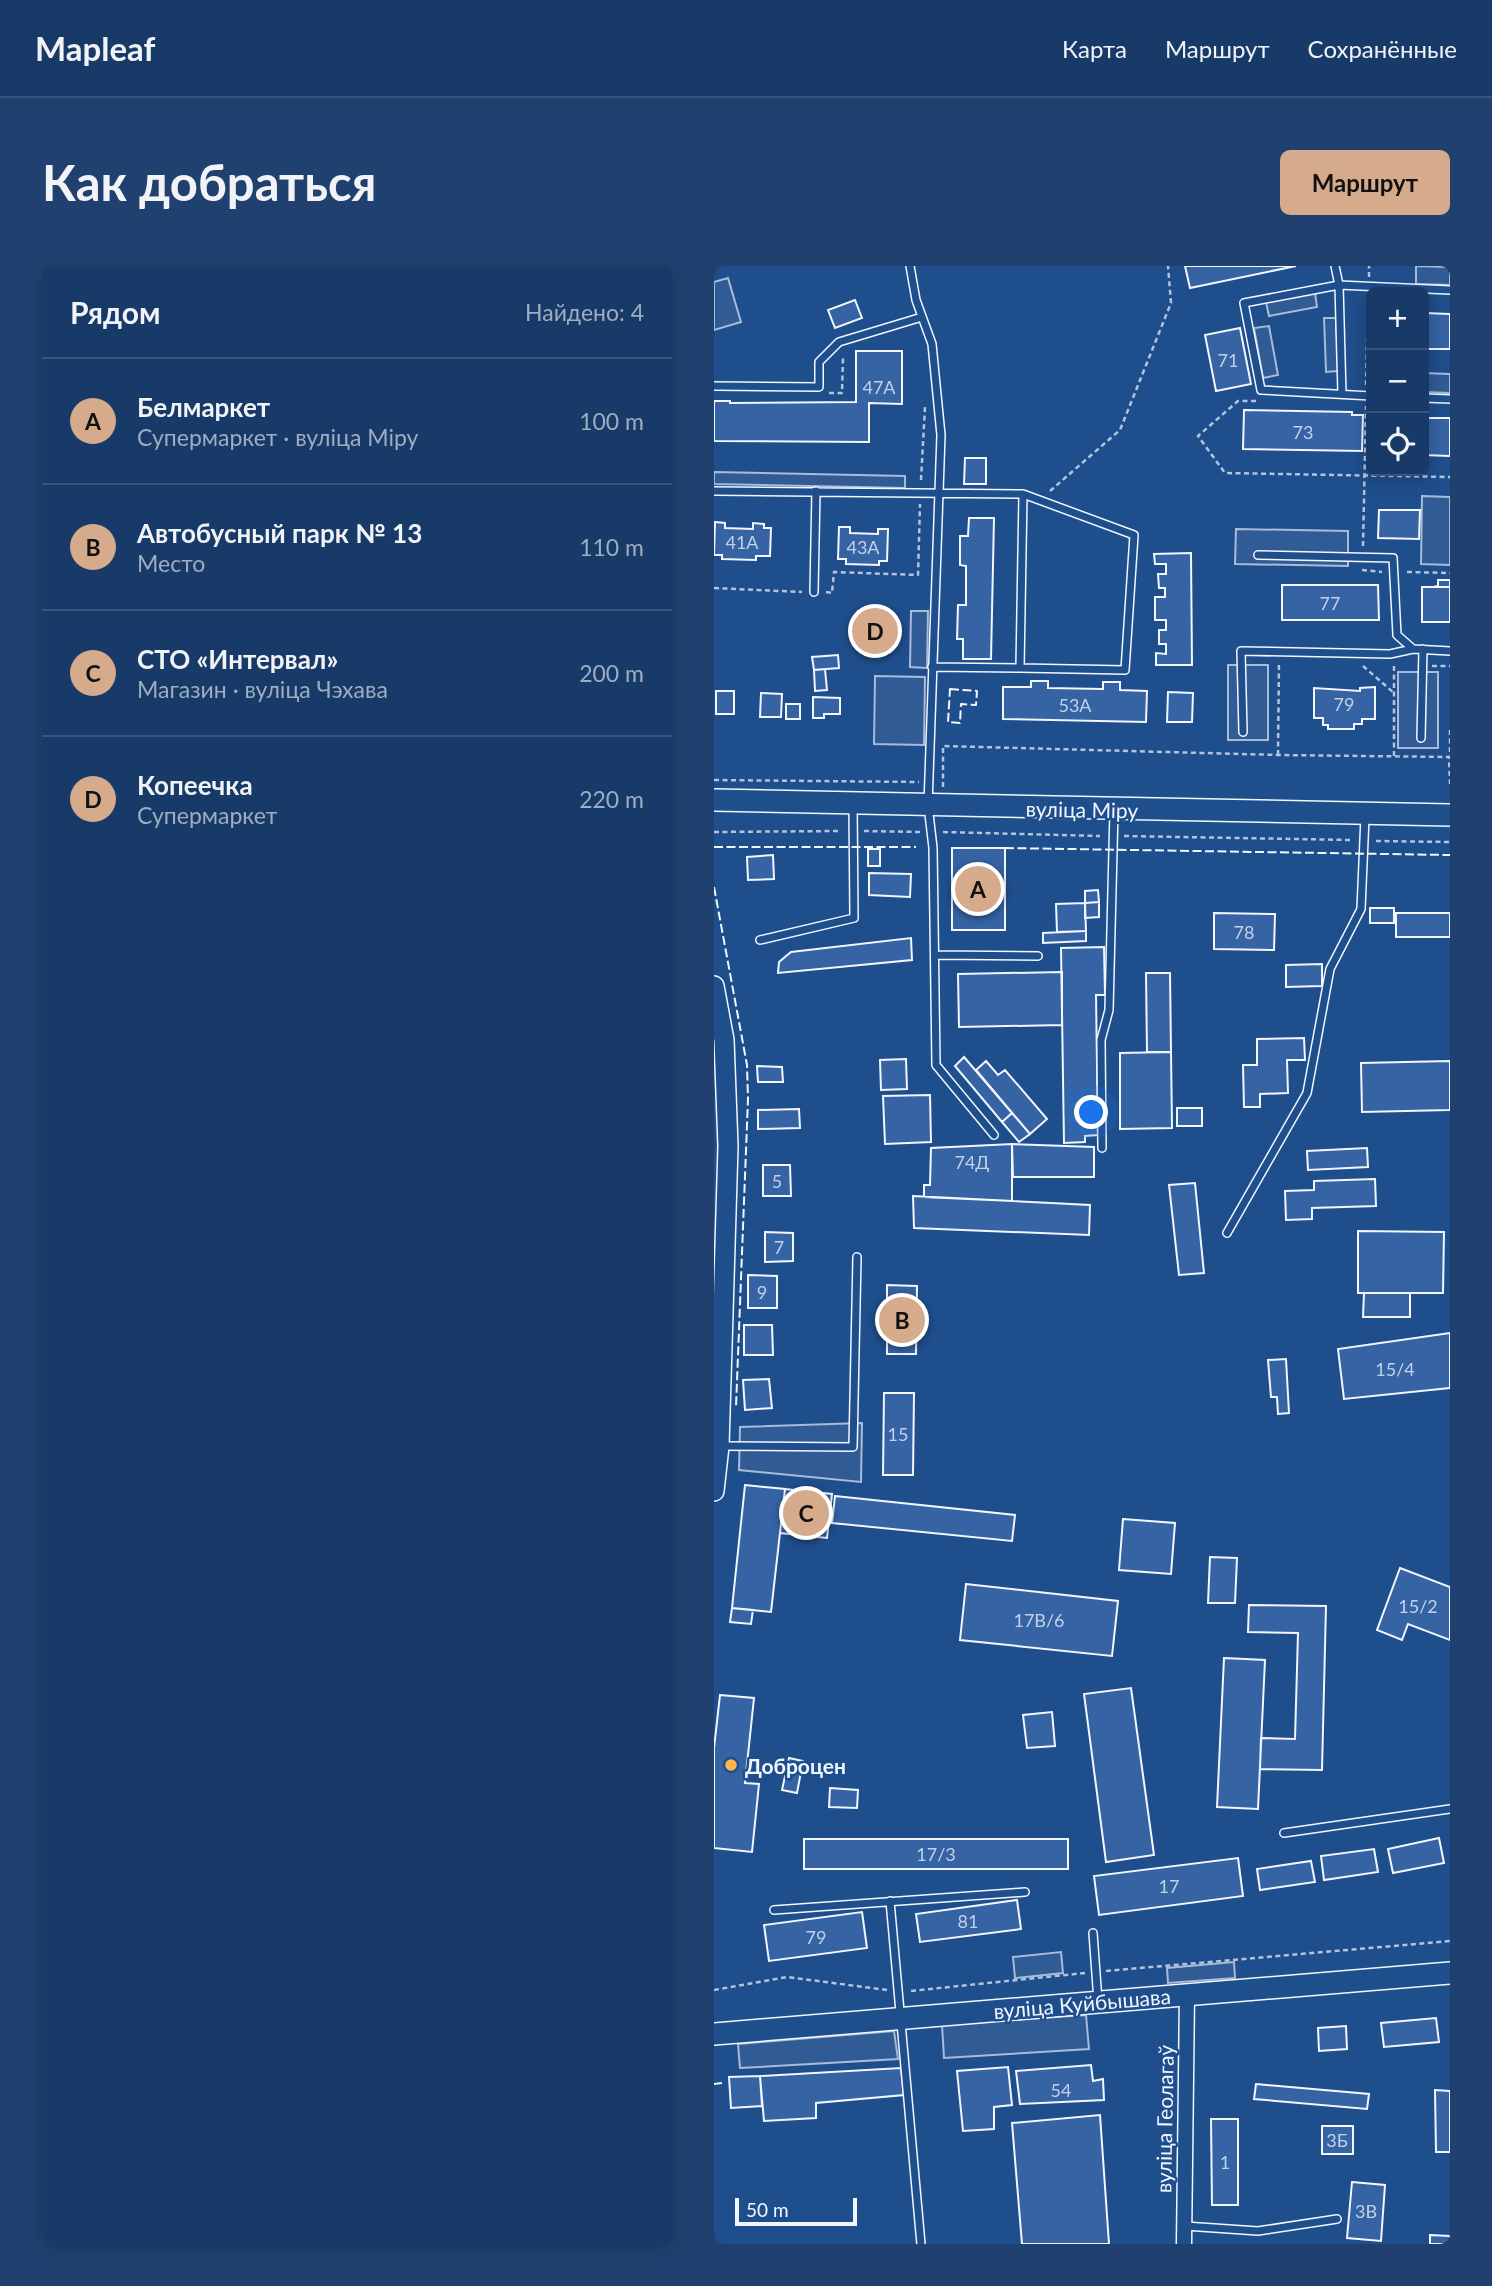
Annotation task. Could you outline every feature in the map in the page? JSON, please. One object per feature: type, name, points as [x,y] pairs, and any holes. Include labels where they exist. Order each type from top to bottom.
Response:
[{"type":"main road","name":"вуліца Міру","points":[[714,800],[1450,815]]},
{"type":"main road","name":"вуліца Куйбышава","points":[[714,2034],[1450,1973]]},
{"type":"street","points":[[714,986],[724,1040],[714,1491]]},
{"type":"street","name":"вуліца Геолагаў","points":[[1184,2244],[1187,1994]]},
{"type":"lane","points":[[910,266],[916,300],[932,344],[941,435],[928,805],[935,955],[936,1065],[994,1135]]},
{"type":"lane","points":[[1335,266],[1339,285],[1342,394]]},
{"type":"lane","points":[[1366,395],[1261,390],[1244,303],[1339,285],[1450,290]]},
{"type":"lane","points":[[714,386],[819,387],[819,362],[839,342],[922,317]]},
{"type":"lane","points":[[1429,398],[1450,399]]},
{"type":"lane","points":[[714,491],[1023,494],[1134,535],[1125,670],[932,667]]},
{"type":"lane","points":[[814,592],[816,491]]},
{"type":"lane","points":[[1020,668],[1023,494]]},
{"type":"lane","points":[[1258,555],[1393,558],[1397,635],[1413,649]]},
{"type":"lane","points":[[1243,732],[1241,651],[1390,654],[1413,649],[1450,651]]},
{"type":"lane","points":[[1421,738],[1423,649]]},
{"type":"lane","points":[[760,940],[853,918],[853,803]]},
{"type":"lane","points":[[1102,1149],[1101,1040],[1109,1010],[1114,810]]},
{"type":"lane","points":[[1227,1233],[1307,1093],[1331,969],[1361,909],[1365,813]]},
{"type":"lane","points":[[935,955],[1038,957]]},
{"type":"lane","points":[[717,1446],[853,1447],[857,1257]]},
{"type":"lane","points":[[1284,1833],[1450,1809]]},
{"type":"lane","points":[[774,1910],[1025,1892]]},
{"type":"lane","points":[[890,1902],[921,2244]]},
{"type":"lane","points":[[1093,1933],[1098,2002]]},
{"type":"lane","points":[[1184,2226],[1258,2231],[1336,2219]]},
{"type":"path","points":[[1040,500],[1120,430],[1171,303],[1168,266]]},
{"type":"path","points":[[1369,266],[1369,350]]},
{"type":"path","points":[[830,393],[842,393],[843,353]]},
{"type":"path","points":[[714,588],[832,593],[834,572],[918,575],[925,401]]},
{"type":"path","points":[[1264,401],[1238,401],[1198,436],[1225,473],[1450,477]]},
{"type":"path","points":[[1364,475],[1368,413]]},
{"type":"path","points":[[1279,662],[1279,755]]},
{"type":"path","points":[[1371,664],[1360,664],[1394,693]]},
{"type":"path","points":[[1383,664],[1450,666]]},
{"type":"path","points":[[1394,665],[1394,756]]},
{"type":"path","points":[[1450,730],[1450,784]]},
{"type":"path","points":[[714,780],[943,782]]},
{"type":"path","points":[[714,832],[931,832]]},
{"type":"path","points":[[714,1990],[787,1977],[899,1992],[1450,1941]]},
{"type":"shaded area","points":[[1416,266],[1450,267],[1450,285],[1416,284]]},
{"type":"shaded area","points":[[728,278],[741,322],[714,330],[714,282]]},
{"type":"shaded area","points":[[1315,293],[1317,307],[1269,316],[1266,302]]},
{"type":"shaded area","points":[[1324,318],[1336,318],[1338,371],[1326,372]]},
{"type":"shaded area","points":[[1269,326],[1278,375],[1263,378],[1254,328]]},
{"type":"shaded area","points":[[1429,373],[1450,374],[1450,393],[1429,392]]},
{"type":"shaded area","points":[[714,472],[905,476],[905,488],[714,484]]},
{"type":"shaded area","points":[[1422,496],[1450,497],[1450,565],[1421,564]]},
{"type":"shaded area","points":[[1236,529],[1348,531],[1348,566],[1235,564]]},
{"type":"shaded area","points":[[911,611],[928,611],[927,668],[910,667]]},
{"type":"shaded area","points":[[1228,665],[1268,665],[1268,740],[1228,740]]},
{"type":"shaded area","points":[[1398,672],[1438,672],[1438,748],[1398,748]]},
{"type":"shaded area","points":[[875,676],[925,677],[924,745],[874,744]]},
{"type":"shaded area","points":[[862,1423],[861,1482],[739,1470],[740,1427]]},
{"type":"shaded area","points":[[1061,1952],[1063,1973],[1015,1978],[1013,1957]]},
{"type":"shaded area","points":[[1234,1962],[1235,1978],[1168,1983],[1167,1968]]},
{"type":"shaded area","points":[[1086,2015],[1089,2049],[944,2058],[942,2025]]},
{"type":"shaded area","points":[[894,2031],[898,2059],[740,2068],[738,2044]]},
{"type":"building","points":[[1185,266],[1296,266],[1190,288]]},
{"type":"building","points":[[855,300],[862,318],[835,328],[828,310]]},
{"type":"building","points":[[1429,313],[1450,314],[1450,349],[1429,349]]},
{"type":"building","points":[[1240,328],[1251,384],[1216,391],[1205,335]]},
{"type":"building","points":[[856,351],[902,351],[902,404],[869,403],[869,442],[714,441],[714,401],[856,402]]},
{"type":"building","points":[[1244,410],[1352,412],[1352,415],[1363,415],[1362,451],[1243,449]]},
{"type":"building","points":[[1429,418],[1450,418],[1450,456],[1429,455]]},
{"type":"building","points":[[965,458],[986,458],[986,484],[964,484]]},
{"type":"building","points":[[1379,510],[1420,510],[1419,539],[1378,538]]},
{"type":"building","points":[[969,518],[994,518],[991,659],[963,659],[963,639],[957,639],[958,605],[966,605],[966,566],[960,565],[960,536],[968,536]]},
{"type":"building","points":[[715,522],[725,523],[725,528],[753,529],[753,523],[771,528],[770,556],[756,556],[756,560],[722,559],[722,555],[714,555]]},
{"type":"building","points":[[839,527],[850,527],[850,533],[878,534],[878,529],[888,529],[887,561],[879,561],[879,565],[846,564],[846,559],[838,559]]},
{"type":"building","points":[[1191,553],[1192,665],[1156,665],[1156,653],[1166,654],[1166,644],[1159,644],[1159,630],[1166,630],[1166,620],[1155,620],[1155,597],[1165,597],[1165,588],[1159,588],[1158,574],[1166,574],[1166,564],[1155,564],[1154,554]]},
{"type":"building","points":[[1438,580],[1450,580],[1450,587],[1433,587],[1438,586]]},
{"type":"building","points":[[1282,585],[1378,585],[1379,620],[1282,620]]},
{"type":"building","points":[[1422,587],[1450,587],[1450,622],[1422,622]]},
{"type":"building","points":[[858,611],[891,611],[891,651],[859,651]]},
{"type":"building","points":[[838,655],[839,668],[814,670],[812,657]]},
{"type":"building","points":[[825,669],[827,690],[815,691],[814,670]]},
{"type":"building","points":[[1031,681],[1048,681],[1048,688],[1103,689],[1103,682],[1120,682],[1120,690],[1147,691],[1146,722],[1003,719],[1003,687],[1031,687]]},
{"type":"building","points":[[1375,687],[1375,719],[1362,719],[1362,724],[1354,724],[1354,729],[1328,729],[1328,725],[1323,725],[1323,718],[1314,718],[1314,688],[1360,691],[1360,688]]},
{"type":"building","points":[[716,691],[734,691],[734,714],[716,714]]},
{"type":"building","points":[[1168,692],[1193,693],[1192,722],[1167,722]]},
{"type":"building","points":[[761,693],[782,694],[781,717],[760,717]]},
{"type":"building","points":[[813,697],[840,698],[840,714],[824,714],[824,718],[813,718]]},
{"type":"building","points":[[786,704],[800,704],[800,719],[786,719]]},
{"type":"building","points":[[952,848],[1005,848],[1005,930],[952,930]]},
{"type":"building","points":[[868,849],[880,849],[880,866],[868,866]]},
{"type":"building","points":[[773,855],[774,879],[748,880],[747,857]]},
{"type":"building","points":[[869,873],[911,874],[910,897],[869,895]]},
{"type":"building","points":[[1098,890],[1099,902],[1085,903],[1085,891]]},
{"type":"building","points":[[1099,902],[1099,917],[1085,918],[1085,903]]},
{"type":"building","points":[[1085,903],[1086,931],[1057,932],[1056,904]]},
{"type":"building","points":[[1370,908],[1394,908],[1394,923],[1370,923]]},
{"type":"building","points":[[1214,913],[1275,914],[1274,950],[1214,949]]},
{"type":"building","points":[[1396,913],[1450,913],[1450,937],[1396,937]]},
{"type":"building","points":[[1086,931],[1086,941],[1043,943],[1043,933]]},
{"type":"building","points":[[911,938],[912,960],[778,973],[779,962],[791,952]]},
{"type":"building","points":[[1104,947],[1105,995],[1096,995],[1098,1135],[1085,1136],[1085,1142],[1064,1143],[1061,948]]},
{"type":"building","points":[[1322,964],[1322,986],[1286,987],[1286,965]]},
{"type":"building","points":[[1062,972],[1062,1025],[959,1027],[958,974]]},
{"type":"building","points":[[1146,973],[1170,973],[1171,1052],[1147,1052]]},
{"type":"building","points":[[1304,1038],[1305,1060],[1287,1060],[1288,1093],[1260,1094],[1260,1107],[1244,1107],[1243,1065],[1257,1065],[1257,1039]]},
{"type":"building","points":[[1171,1052],[1172,1128],[1120,1129],[1120,1053]]},
{"type":"building","points":[[964,1057],[1012,1113],[1002,1122],[955,1066]]},
{"type":"building","points":[[906,1059],[907,1089],[881,1090],[880,1060]]},
{"type":"building","points":[[986,1061],[998,1075],[1005,1070],[1047,1119],[1030,1134],[976,1070]]},
{"type":"building","points":[[1450,1061],[1450,1110],[1362,1112],[1361,1063]]},
{"type":"building","points":[[757,1066],[782,1067],[783,1082],[758,1082]]},
{"type":"building","points":[[930,1095],[931,1142],[885,1144],[883,1096]]},
{"type":"building","points":[[1177,1108],[1202,1108],[1202,1126],[1177,1126]]},
{"type":"building","points":[[799,1109],[800,1128],[758,1129],[758,1110]]},
{"type":"building","points":[[1012,1113],[1030,1134],[1019,1142],[1002,1122]]},
{"type":"building","points":[[1012,1144],[1094,1147],[1094,1177],[1013,1177]]},
{"type":"building","points":[[1012,1144],[1012,1201],[924,1197],[924,1185],[930,1185],[931,1148]]},
{"type":"building","points":[[1367,1148],[1368,1167],[1308,1170],[1307,1151]]},
{"type":"building","points":[[763,1165],[790,1165],[791,1196],[763,1196]]},
{"type":"building","points":[[1375,1179],[1376,1206],[1312,1208],[1312,1219],[1286,1220],[1285,1191],[1314,1190],[1314,1181]]},
{"type":"building","points":[[1195,1183],[1204,1273],[1179,1275],[1169,1185]]},
{"type":"building","points":[[913,1196],[1090,1205],[1089,1235],[914,1228]]},
{"type":"building","points":[[1358,1231],[1444,1232],[1443,1293],[1358,1293]]},
{"type":"building","points":[[765,1232],[793,1233],[793,1261],[765,1262]]},
{"type":"building","points":[[748,1275],[777,1276],[777,1308],[748,1308]]},
{"type":"building","points":[[887,1285],[917,1286],[916,1354],[887,1354]]},
{"type":"building","points":[[1364,1293],[1410,1293],[1410,1317],[1363,1317]]},
{"type":"building","points":[[744,1325],[772,1325],[773,1355],[744,1355]]},
{"type":"building","points":[[1450,1333],[1450,1388],[1344,1399],[1338,1349]]},
{"type":"building","points":[[1286,1359],[1289,1413],[1278,1414],[1277,1397],[1271,1397],[1268,1360]]},
{"type":"building","points":[[769,1379],[772,1408],[745,1410],[743,1380]]},
{"type":"building","points":[[884,1393],[914,1393],[913,1475],[883,1475]]},
{"type":"building","points":[[745,1485],[785,1489],[771,1612],[732,1608]]},
{"type":"building","points":[[785,1489],[832,1494],[827,1538],[780,1533]]},
{"type":"building","points":[[835,1496],[1015,1515],[1012,1541],[832,1523]]},
{"type":"building","points":[[1123,1519],[1175,1523],[1171,1574],[1119,1570]]},
{"type":"building","points":[[1210,1557],[1237,1558],[1235,1603],[1208,1603]]},
{"type":"building","points":[[1400,1568],[1450,1587],[1450,1640],[1408,1624],[1402,1640],[1377,1630]]},
{"type":"building","points":[[966,1584],[1118,1601],[1112,1656],[960,1640]]},
{"type":"building","points":[[1249,1605],[1326,1606],[1322,1770],[1260,1769],[1261,1738],[1295,1739],[1298,1633],[1248,1632]]},
{"type":"building","points":[[732,1608],[753,1610],[751,1624],[730,1622]]},
{"type":"building","points":[[1224,1658],[1265,1660],[1258,1809],[1217,1807]]},
{"type":"building","points":[[1131,1688],[1154,1855],[1106,1862],[1084,1694]]},
{"type":"building","name":"Доброцен","points":[[720,1695],[754,1698],[745,1783],[759,1784],[752,1852],[714,1848],[714,1748]]},
{"type":"building","points":[[1052,1712],[1055,1746],[1027,1748],[1023,1715]]},
{"type":"building","points":[[789,1758],[803,1761],[797,1793],[782,1790]]},
{"type":"building","points":[[830,1788],[858,1790],[857,1808],[829,1807]]},
{"type":"building","points":[[1439,1838],[1444,1863],[1393,1873],[1388,1849]]},
{"type":"building","points":[[804,1839],[1068,1839],[1068,1869],[804,1869]]},
{"type":"building","points":[[1374,1849],[1378,1872],[1324,1880],[1321,1856]]},
{"type":"building","points":[[1238,1858],[1243,1896],[1099,1915],[1094,1876]]},
{"type":"building","points":[[1311,1861],[1315,1882],[1260,1890],[1257,1869]]},
{"type":"building","points":[[1017,1900],[1021,1929],[920,1942],[916,1914]]},
{"type":"building","points":[[862,1912],[867,1948],[769,1961],[764,1925]]},
{"type":"building","points":[[1436,2018],[1439,2042],[1384,2047],[1381,2023]]},
{"type":"building","points":[[1346,2026],[1347,2049],[1319,2051],[1318,2028]]},
{"type":"building","points":[[1091,2065],[1093,2081],[1103,2079],[1104,2100],[1020,2104],[1016,2071]]},
{"type":"building","points":[[1008,2067],[1012,2105],[994,2107],[994,2129],[963,2131],[957,2071]]},
{"type":"building","points":[[901,2068],[904,2095],[816,2103],[816,2118],[764,2121],[760,2076]]},
{"type":"building","points":[[760,2076],[762,2106],[731,2108],[729,2077]]},
{"type":"building","points":[[1256,2084],[1369,2094],[1367,2109],[1254,2099]]},
{"type":"building","points":[[1435,2090],[1450,2091],[1450,2152],[1436,2152]]},
{"type":"building","points":[[1100,2115],[1109,2244],[1022,2244],[1012,2123]]},
{"type":"building","points":[[1211,2119],[1238,2119],[1238,2205],[1212,2205]]},
{"type":"building","points":[[1322,2126],[1353,2126],[1353,2154],[1322,2154]]},
{"type":"building","points":[[1352,2182],[1385,2185],[1381,2241],[1347,2238]]},
{"type":"building","points":[[1430,2235],[1450,2236],[1450,2244],[1430,2244]]},
{"type":"fence","points":[[950,689],[977,691],[976,705],[961,704],[960,723],[948,722],[950,689]]},
{"type":"fence","points":[[714,847],[916,847]]},
{"type":"fence","points":[[1005,848],[1450,855]]},
{"type":"fence","points":[[714,887],[747,1065],[736,1407]]},
{"type":"fence","points":[[714,2084],[722,2083]]},
{"type":"place","name":"Копеечка","points":[[875,631]]},
{"type":"place","name":"Белмаркет","points":[[978,889]]},
{"type":"place","name":"Автобусный парк № 13","points":[[902,1320]]},
{"type":"place","name":"СТО «Интервал»","points":[[806,1513]]},
{"type":"place","name":"Доброцен","points":[[731,1765]]}]
